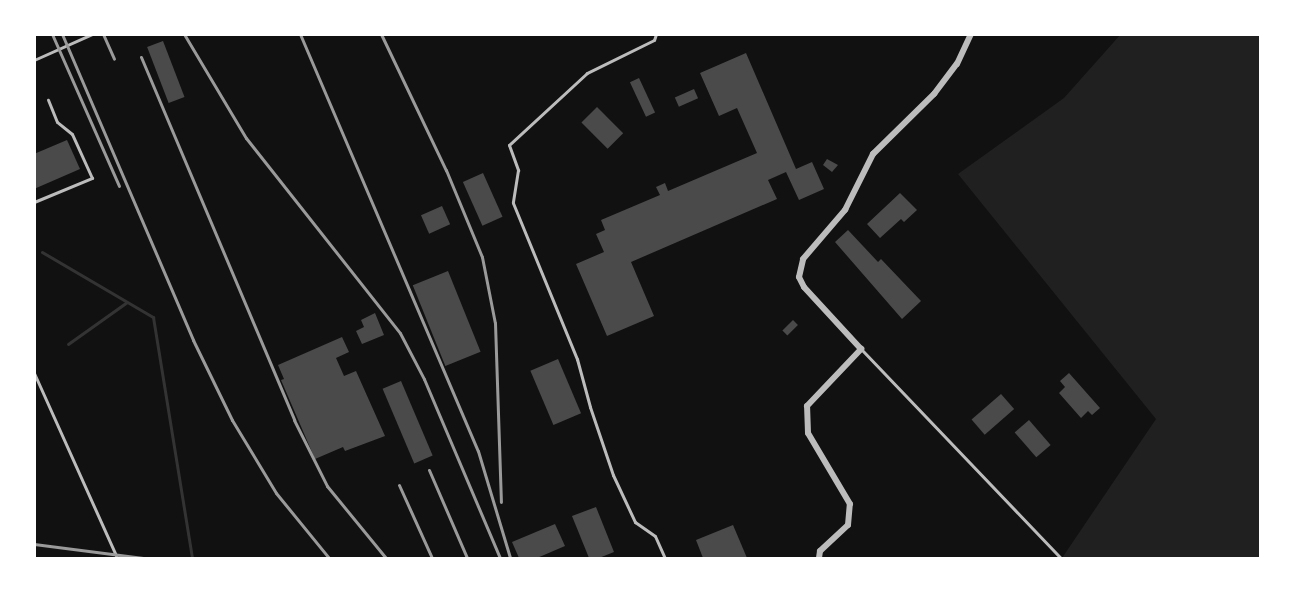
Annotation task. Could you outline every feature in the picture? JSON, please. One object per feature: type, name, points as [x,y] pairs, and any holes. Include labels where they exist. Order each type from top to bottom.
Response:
[{"type":"street","points":[[819,558],[820,551],[848,525],[850,504],[808,433],[807,405],[861,349],[804,287],[799,277],[803,259],[845,210],[873,154],[934,93],[957,64],[971,34]]},
{"type":"lane","points":[[34,60],[92,34]]},
{"type":"lane","points":[[656,34],[654,40],[587,74],[509,144],[518,170],[513,203],[578,359],[590,407],[613,475],[635,522],[655,536],[665,558]]},
{"type":"lane","points":[[34,202],[92,178],[72,134],[57,122],[48,100]]},
{"type":"lane","points":[[861,349],[1061,558]]},
{"type":"lane","points":[[34,373],[117,558]]},
{"type":"shaded area","points":[[1121,34],[1260,35],[1260,558],[1062,558],[1156,419],[958,174],[1064,98]]},
{"type":"building","points":[[163,41],[185,97],[169,103],[147,47]]},
{"type":"building","points":[[746,53],[796,169],[812,162],[824,189],[799,200],[786,172],[768,180],[777,199],[631,262],[654,316],[607,336],[576,264],[604,252],[596,234],[605,230],[601,220],[660,195],[656,187],[665,183],[668,191],[757,153],[737,108],[719,116],[700,73]]},
{"type":"building","points":[[639,78],[655,112],[646,117],[630,82]]},
{"type":"building","points":[[694,89],[698,98],[679,107],[675,98]]},
{"type":"building","points":[[597,107],[623,133],[608,149],[581,123]]},
{"type":"building","points":[[67,140],[80,169],[34,189],[34,154]]},
{"type":"building","points":[[827,159],[838,165],[832,172],[823,165]]},
{"type":"building","points":[[483,173],[503,217],[482,226],[463,182]]},
{"type":"building","points":[[900,193],[917,210],[904,222],[901,219],[880,238],[867,224]]},
{"type":"building","points":[[442,206],[450,224],[429,234],[421,215]]},
{"type":"building","points":[[848,230],[878,262],[881,259],[921,301],[902,319],[835,242]]},
{"type":"building","points":[[448,271],[481,352],[445,366],[413,285]]},
{"type":"building","points":[[375,313],[384,335],[362,344],[356,331],[364,327],[361,320]]},
{"type":"building","points":[[793,320],[798,325],[787,336],[782,331]]},
{"type":"building","points":[[342,337],[349,352],[336,358],[344,376],[356,371],[385,436],[345,451],[343,447],[315,459],[281,380],[284,379],[278,365]]},
{"type":"building","points":[[558,359],[581,413],[553,425],[530,371]]},
{"type":"building","points":[[1069,373],[1100,408],[1092,415],[1088,411],[1081,418],[1059,393],[1065,387],[1060,381]]},
{"type":"building","points":[[401,381],[433,456],[414,463],[383,389]]},
{"type":"building","points":[[1001,394],[1014,409],[985,435],[972,420]]},
{"type":"building","points":[[1029,420],[1051,445],[1036,457],[1015,432]]},
{"type":"building","points":[[596,507],[614,552],[599,558],[589,558],[572,516]]},
{"type":"building","points":[[555,524],[565,546],[537,558],[519,558],[512,542]]},
{"type":"building","points":[[733,525],[747,558],[703,558],[696,540]]},
{"type":"waterway","points":[[42,252],[153,317],[192,557]]},
{"type":"waterway","points":[[68,344],[127,302]]},
{"type":"railway","points":[[52,34],[119,186]]},
{"type":"railway","points":[[62,34],[193,340],[232,420],[276,493],[329,558]]},
{"type":"railway","points":[[103,34],[114,59]]},
{"type":"railway","points":[[184,34],[246,138],[400,333],[424,379],[500,558]]},
{"type":"railway","points":[[300,34],[478,451],[510,558]]},
{"type":"railway","points":[[381,34],[446,170],[482,257],[495,323],[501,502]]},
{"type":"railway","points":[[141,57],[294,420],[327,486],[386,558]]},
{"type":"railway","points":[[429,470],[467,558]]},
{"type":"railway","points":[[399,485],[432,558]]},
{"type":"railway","points":[[34,544],[143,558]]}]
